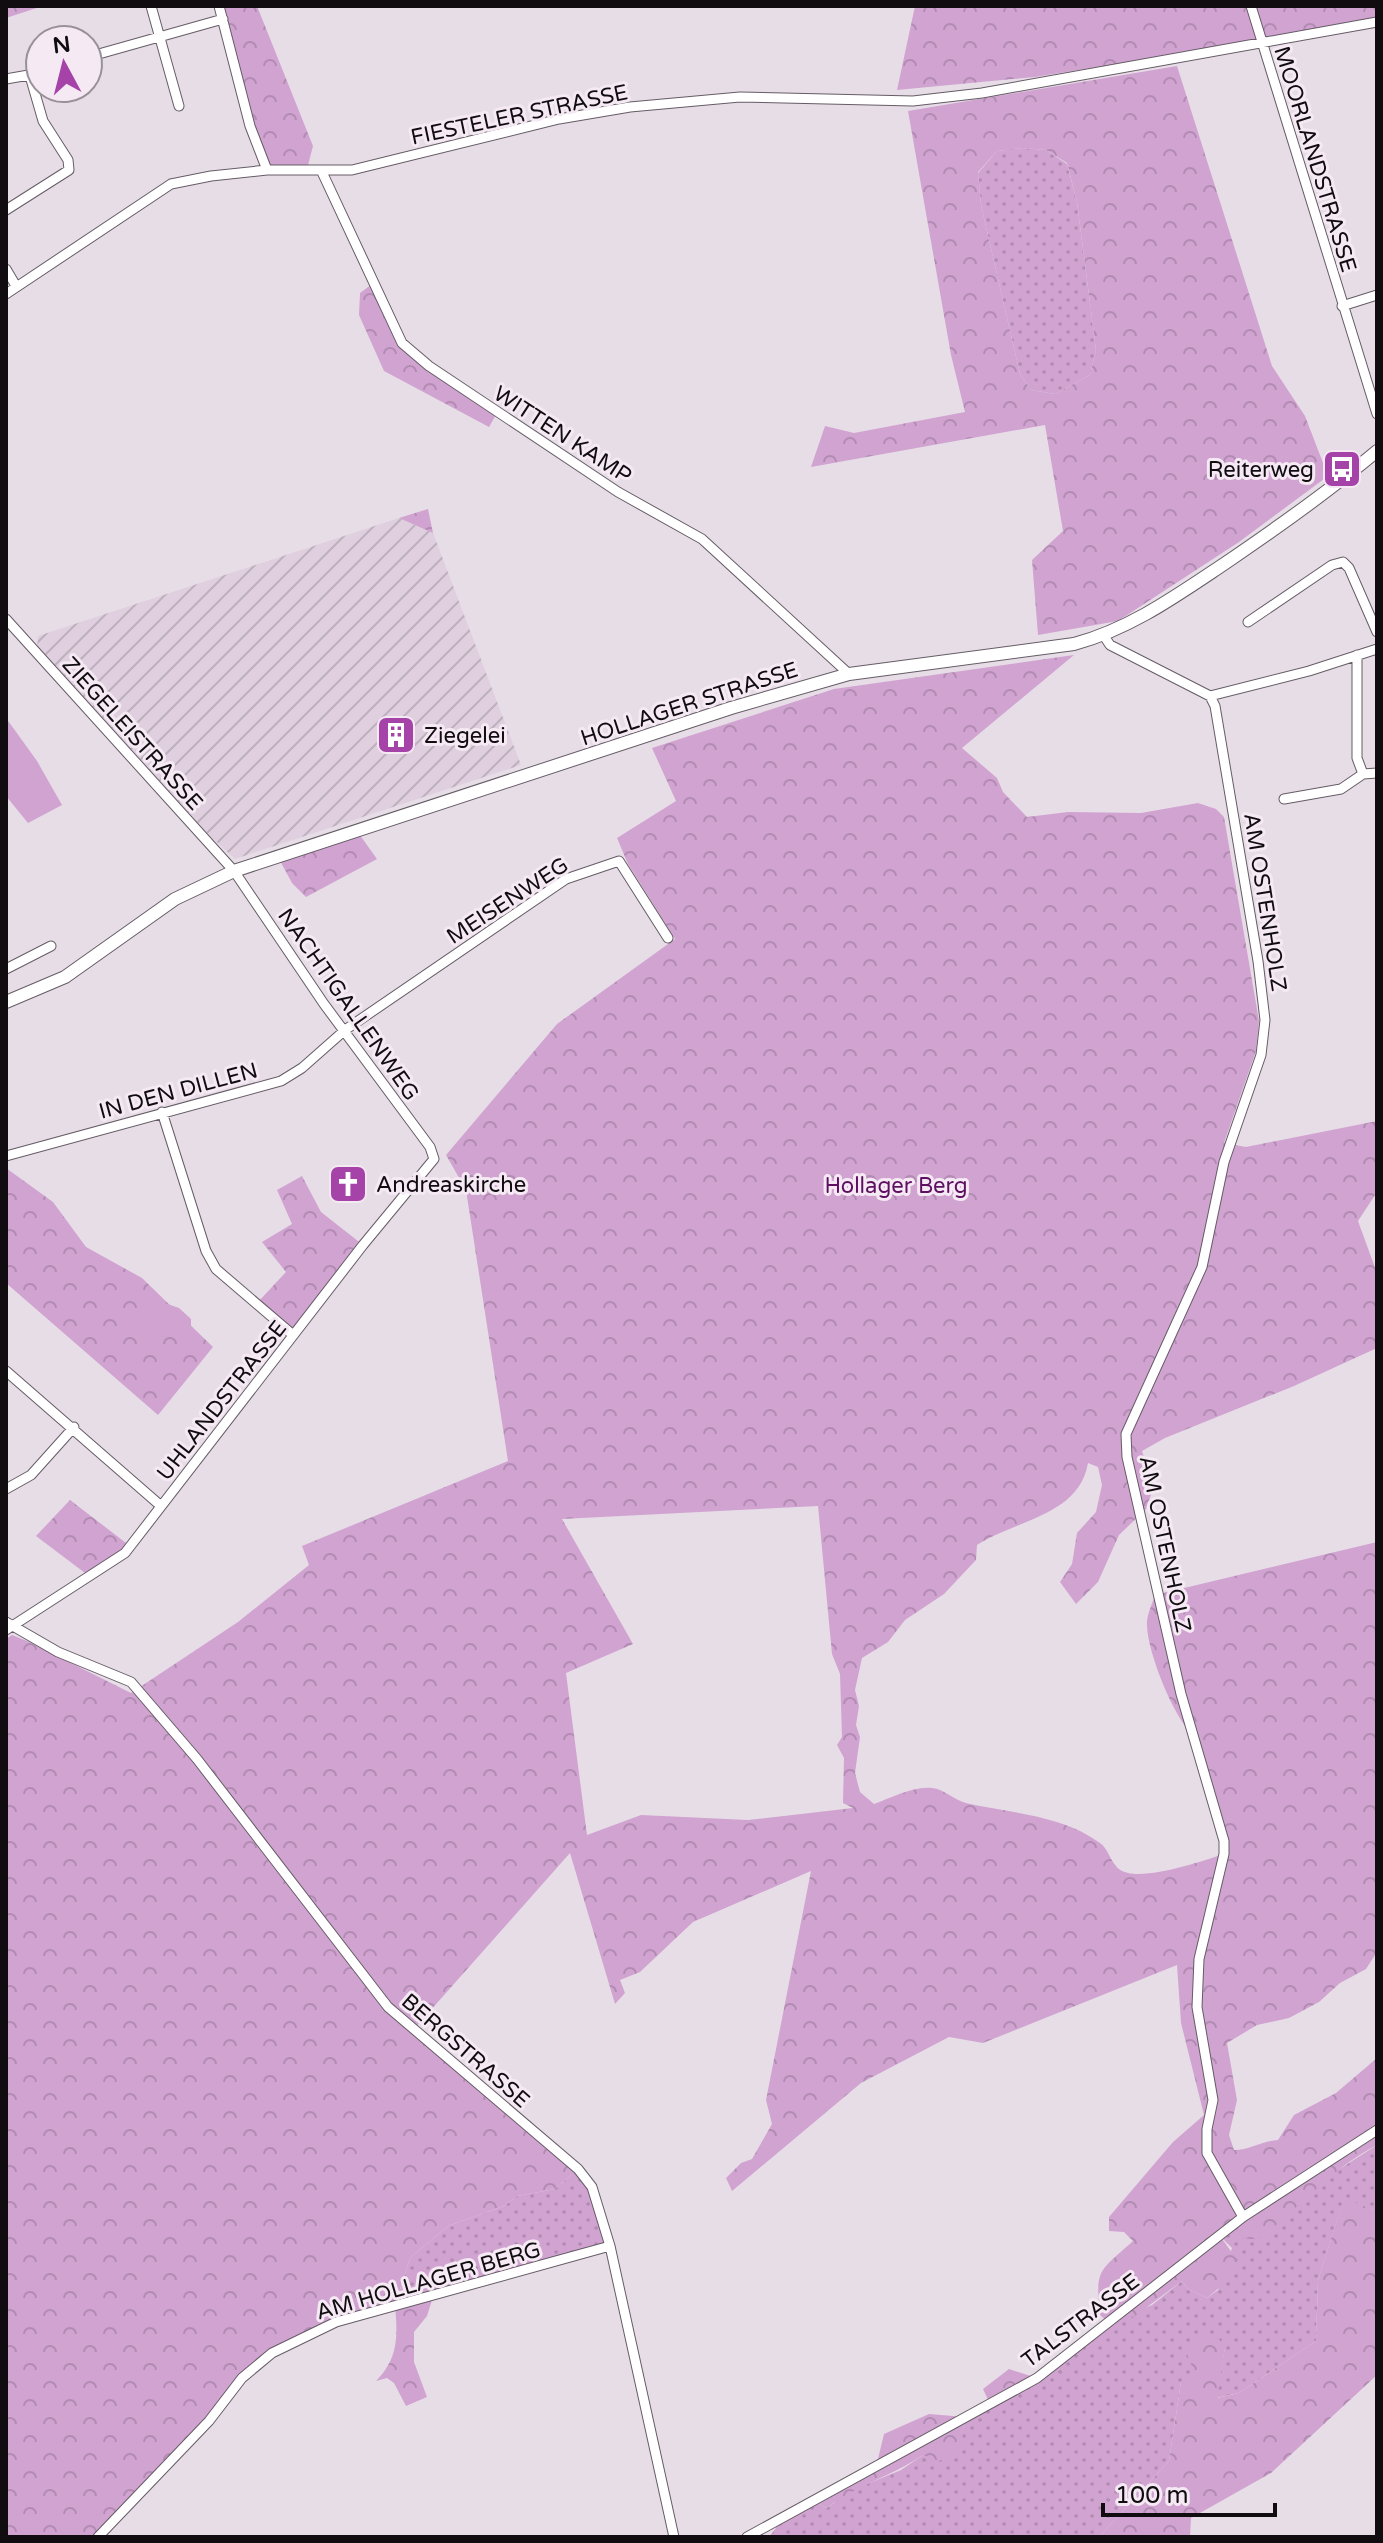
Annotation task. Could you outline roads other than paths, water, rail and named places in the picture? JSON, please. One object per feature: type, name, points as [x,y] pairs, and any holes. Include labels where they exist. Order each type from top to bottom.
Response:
[{"type":"main road","name":"HOLLAGER STRASSE","points":[[6,1002],[65,977],[175,899],[234,871],[731,708],[849,674],[1074,644],[1104,636],[1150,612],[1243,551],[1316,501],[1377,451]]},
{"type":"street","points":[[151,6],[179,106]]},
{"type":"street","points":[[219,6],[250,126],[267,170]]},
{"type":"street","name":"MOORLANDSTRASSE","points":[[1251,6],[1377,414]]},
{"type":"street","points":[[104,53],[223,19]]},
{"type":"street","name":"FIESTELER STRASSE","points":[[6,294],[171,184],[267,170],[352,170],[559,119],[630,107],[780,95],[927,99],[1033,85],[1377,22]]},
{"type":"street","points":[[6,210],[69,170],[68,160],[43,121],[40,104]]},
{"type":"street","name":"WITTEN KAMP","points":[[322,172],[402,343],[440,374],[596,478],[702,539],[849,674]]},
{"type":"street","points":[[6,269],[16,286]]},
{"type":"street","points":[[1342,306],[1377,295]]},
{"type":"street","points":[[1248,622],[1274,601],[1332,565],[1343,562],[1349,568],[1377,632]]},
{"type":"street","name":"ZIEGELEISTRASSE","points":[[7,623],[234,871]]},
{"type":"street","points":[[1104,636],[1110,645],[1210,696],[1377,649]]},
{"type":"street","points":[[1357,655],[1357,758],[1363,774]]},
{"type":"street","name":"AM OSTENHOLZ","points":[[1210,696],[1215,706],[1227,769],[1255,943],[1265,1020],[1263,1044],[1224,1162],[1202,1267],[1126,1434],[1127,1457],[1157,1598],[1224,1841],[1224,1854],[1199,1959],[1197,2007],[1213,2100],[1207,2153],[1243,2217]]},
{"type":"street","points":[[1284,799],[1341,789],[1363,774],[1377,773]]},
{"type":"street","name":"MEISENWEG","points":[[345,1030],[566,879],[608,863],[619,861],[668,938]]},
{"type":"street","name":"NACHTIGALLENWEG","points":[[234,871],[430,1147],[434,1159]]},
{"type":"street","points":[[6,969],[51,946]]},
{"type":"street","name":"IN DEN DILLEN","points":[[6,1156],[281,1081],[302,1068],[345,1030]]},
{"type":"street","points":[[162,1112],[206,1251],[216,1269],[293,1335]]},
{"type":"street","name":"UHLANDSTRASSE","points":[[8,1626],[125,1553],[434,1159]]},
{"type":"street","points":[[6,1371],[74,1427],[161,1506]]},
{"type":"street","points":[[6,1489],[31,1475],[74,1427]]},
{"type":"street","name":"BERGSTRASSE","points":[[8,1626],[58,1652],[131,1682],[197,1759],[388,2007],[578,2169],[592,2187],[610,2246],[674,2537]]},
{"type":"street","name":"TALSTRASSE","points":[[747,2537],[1037,2378],[1243,2217],[1377,2130]]},
{"type":"street","name":"AM HOLLAGER BERG","points":[[98,2537],[209,2421],[242,2378],[283,2346],[355,2316],[610,2246]]},
{"type":"place","name":"Reiterweg","points":[[1342,469]]},
{"type":"place","name":"Ziegelei","points":[[396,735]]},
{"type":"place","name":"Andreaskirche","points":[[348,1184]]},
{"type":"park label","name":"Hollager Berg","points":[[896,1185]]}]
